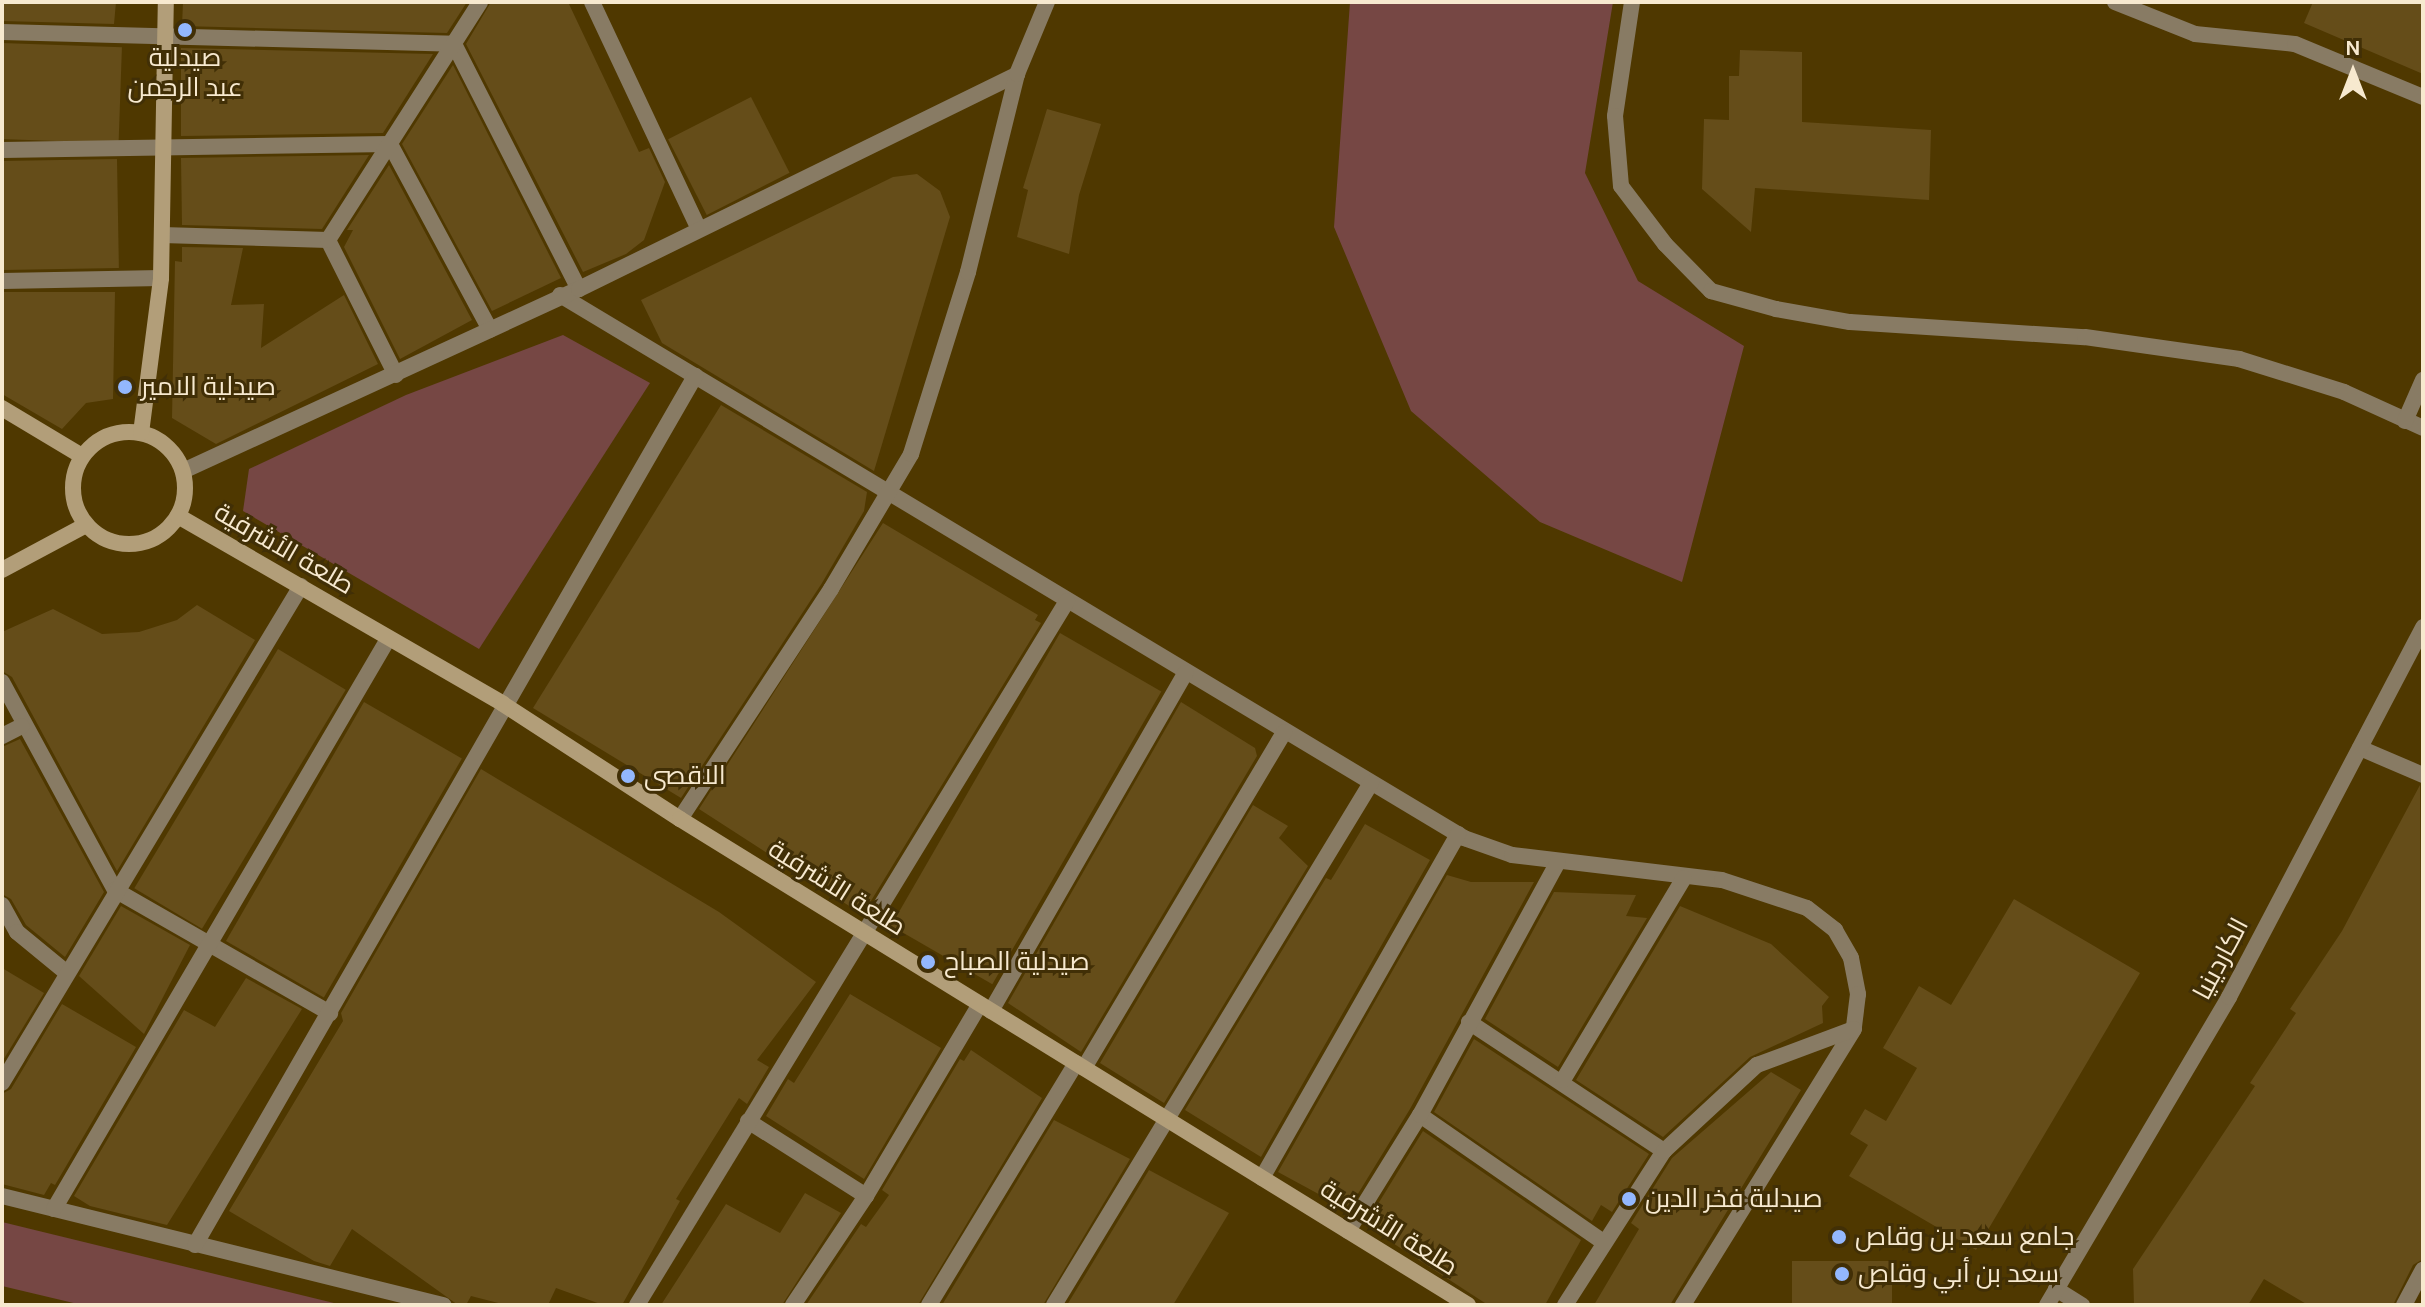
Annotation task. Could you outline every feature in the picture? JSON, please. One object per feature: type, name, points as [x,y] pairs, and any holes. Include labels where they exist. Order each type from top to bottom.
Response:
[{"type":"main road","points":[[141,433],[161,278],[166,2]]},
{"type":"main road","points":[[2,408],[82,456]]},
{"type":"main road","points":[[141,433],[167,446],[183,471],[186,486],[178,516],[152,540],[134,544],[100,536],[86,525],[73,499],[82,456],[108,435],[141,433]]},
{"type":"main road","name":"طلعة الأشرفية","points":[[178,516],[503,704],[680,819],[1468,1305]]},
{"type":"main road","points":[[2,570],[86,525]]},
{"type":"street","points":[[328,240],[480,2]]},
{"type":"street","points":[[592,2],[699,229]]},
{"type":"street","points":[[680,819],[911,454],[963,287],[1017,74],[1047,2]]},
{"type":"street","points":[[1632,2],[1615,116],[1621,186],[1665,244],[1711,291],[1850,322],[2085,337],[2239,359],[2344,392],[2423,428]]},
{"type":"street","points":[[2115,2],[2195,34],[2295,44],[2423,97]]},
{"type":"street","points":[[2,32],[454,44]]},
{"type":"street","points":[[454,44],[579,289]]},
{"type":"street","points":[[183,471],[396,375],[560,295],[579,289],[1017,74]]},
{"type":"street","points":[[2,150],[163,150],[390,144]]},
{"type":"street","points":[[390,144],[490,330]]},
{"type":"street","points":[[162,235],[328,240]]},
{"type":"street","points":[[328,240],[396,375]]},
{"type":"street","points":[[2,281],[161,278]]},
{"type":"street","points":[[560,295],[1185,673],[1458,834],[1512,855],[1684,878],[1722,880],[1769,892],[1807,908],[1835,930],[1851,958],[1858,994],[1854,1029],[1683,1305]]},
{"type":"street","points":[[195,1245],[330,1013],[503,704],[695,376]]},
{"type":"street","points":[[2405,421],[2423,380]]},
{"type":"street","points":[[2,1083],[115,890],[301,586]]},
{"type":"street","points":[[637,1305],[1067,601]]},
{"type":"street","name":"الكاردينيا","points":[[2047,1305],[2229,997],[2423,627]]},
{"type":"street","points":[[54,1209],[388,639]]},
{"type":"street","points":[[793,1305],[986,1008],[1185,673]]},
{"type":"street","points":[[2,682],[22,726],[115,890],[330,1013]]},
{"type":"street","points":[[2,736],[22,726]]},
{"type":"street","points":[[929,1305],[1080,1066],[1284,732]]},
{"type":"street","points":[[2360,748],[2423,775]]},
{"type":"street","points":[[1054,1305],[1170,1121],[1371,783]]},
{"type":"street","points":[[1262,1178],[1458,834]]},
{"type":"street","points":[[1348,1231],[1420,1115],[1558,862]]},
{"type":"street","points":[[1563,1080],[1684,878]]},
{"type":"street","points":[[2,905],[9,936],[67,973]]},
{"type":"street","points":[[1469,1022],[1563,1080],[1664,1151]]},
{"type":"street","points":[[1565,1305],[1602,1241],[1664,1151],[1757,1065],[1854,1029]]},
{"type":"street","points":[[1420,1115],[1602,1241]]},
{"type":"street","points":[[748,1121],[866,1196]]},
{"type":"street","points":[[2,1196],[444,1305]]},
{"type":"street","points":[[2404,1305],[2423,1270]]},
{"type":"street","points":[[2056,1289],[2082,1305]]},
{"type":"shaded area","points":[[1350,2],[1613,2],[1585,173],[1638,281],[1744,346],[1682,582],[1540,522],[1411,411],[1334,227]]},
{"type":"shaded area","points":[[563,335],[650,383],[479,649],[243,511],[249,469],[406,395]]},
{"type":"shaded area","points":[[2,1222],[342,1305],[82,1305],[2,1286]]},
{"type":"building","points":[[2,2],[116,2],[114,24],[2,21]]},
{"type":"building","points":[[183,2],[467,2],[447,33],[182,26]]},
{"type":"building","points":[[491,2],[568,2],[639,152],[649,148],[665,182],[644,240],[626,254],[583,272],[466,44]]},
{"type":"building","points":[[2313,2],[2423,2],[2423,74],[2304,23]]},
{"type":"building","points":[[2,43],[122,47],[119,143],[2,139]]},
{"type":"building","points":[[181,48],[433,54],[383,133],[181,136]]},
{"type":"building","points":[[1740,50],[1802,52],[1802,122],[1931,130],[1929,200],[1755,188],[1751,232],[1702,189],[1704,119],[1729,120],[1729,76],[1739,76]]},
{"type":"building","points":[[453,65],[561,278],[492,311],[402,144]]},
{"type":"building","points":[[751,97],[790,173],[707,215],[668,139]]},
{"type":"building","points":[[1047,109],[1101,124],[1079,195],[1069,254],[1017,237],[1028,190],[1023,188]]},
{"type":"building","points":[[369,155],[322,229],[182,225],[181,158]]},
{"type":"building","points":[[117,159],[119,268],[4,270],[2,161]]},
{"type":"building","points":[[389,165],[472,320],[400,359],[344,247],[353,230],[347,230]]},
{"type":"building","points":[[917,174],[940,191],[950,217],[874,471],[662,343],[641,300],[893,177]]},
{"type":"building","points":[[182,247],[243,248],[231,305],[264,304],[261,348],[344,295],[378,364],[216,444],[172,418],[175,261],[182,262]]},
{"type":"building","points":[[2,292],[115,292],[113,399],[86,403],[62,429],[2,394]]},
{"type":"building","points":[[721,405],[867,492],[864,511],[822,583],[681,798],[533,708]]},
{"type":"building","points":[[883,523],[1038,615],[1035,620],[1041,623],[866,909],[861,906],[857,911],[699,809]]},
{"type":"building","points":[[197,605],[255,640],[117,871],[12,677],[2,671],[2,632],[53,609],[102,634],[139,632],[177,620]]},
{"type":"building","points":[[1060,633],[1161,692],[992,984],[891,926]]},
{"type":"building","points":[[278,649],[346,690],[202,929],[134,888]]},
{"type":"building","points":[[364,702],[462,758],[324,998],[226,941]]},
{"type":"building","points":[[1181,702],[1255,748],[1257,756],[1081,1052],[1008,1003]]},
{"type":"building","points":[[20,739],[104,892],[65,957],[26,925],[11,899],[2,894],[2,747]]},
{"type":"building","points":[[481,769],[719,912],[816,982],[757,1060],[769,1067],[747,1104],[739,1098],[676,1199],[680,1201],[622,1305],[603,1305],[556,1288],[548,1305],[506,1305],[471,1296],[466,1305],[458,1305],[352,1229],[330,1266],[314,1261],[229,1211],[343,1021],[341,1013]]},
{"type":"building","points":[[2420,785],[2423,1259],[2413,1265],[2393,1305],[2308,1305],[2264,1279],[2248,1305],[2134,1305],[2133,1269],[2255,1086],[2250,1083],[2296,1013],[2290,1009],[2342,931]]},
{"type":"building","points":[[1253,805],[1288,826],[1279,838],[1308,866],[1164,1103],[1100,1063]]},
{"type":"building","points":[[1365,824],[1430,860],[1261,1157],[1185,1110],[1326,878],[1331,880]]},
{"type":"building","points":[[1447,875],[1471,882],[1534,882],[1410,1109],[1348,1210],[1278,1172]]},
{"type":"building","points":[[1554,892],[1636,895],[1626,916],[1647,918],[1558,1067],[1485,1019]]},
{"type":"building","points":[[2014,899],[2140,973],[1976,1250],[1849,1176],[1868,1145],[1850,1134],[1865,1109],[1886,1121],[1917,1068],[1883,1048],[1919,986],[1951,1005]]},
{"type":"building","points":[[121,906],[190,945],[144,1034],[79,976]]},
{"type":"building","points":[[1680,906],[1771,944],[1829,997],[1822,1006],[1823,1023],[1750,1057],[1663,1137],[1576,1080]]},
{"type":"building","points":[[2,968],[44,993],[2,1062]]},
{"type":"building","points":[[246,978],[302,1009],[167,1225],[90,1206],[74,1196],[184,1010],[215,1027]]},
{"type":"building","points":[[850,994],[941,1048],[864,1179],[766,1116],[788,1079],[794,1083]]},
{"type":"building","points":[[62,1004],[136,1047],[55,1185],[51,1183],[44,1195],[2,1184],[2,1094],[11,1089]]},
{"type":"building","points":[[1474,1039],[1649,1154],[1612,1212],[1601,1205],[1592,1221],[1434,1112]]},
{"type":"building","points":[[971,1050],[1042,1098],[918,1305],[806,1305],[861,1224],[866,1227],[889,1195],[882,1190],[960,1059],[964,1061]]},
{"type":"building","points":[[1771,1072],[1801,1090],[1670,1305],[1594,1305],[1639,1229],[1631,1223],[1672,1158]]},
{"type":"building","points":[[1054,1120],[1130,1159],[1043,1305],[942,1305]]},
{"type":"building","points":[[1423,1131],[1581,1240],[1545,1305],[1488,1305],[1365,1225]]},
{"type":"building","points":[[1149,1170],[1229,1213],[1173,1305],[1067,1305]]},
{"type":"building","points":[[805,1193],[841,1213],[782,1305],[661,1305],[726,1204],[780,1233]]},
{"type":"building","name":"سعد بن أبي وقاص","points":[[1792,1261],[1892,1261],[1892,1305],[1792,1305]]},
{"type":"place","name":"صيدلية عبد الرحمن","points":[[185,30]]},
{"type":"place","name":"صيدلية الامير","points":[[125,387]]},
{"type":"place","name":"الاقصى","points":[[628,776]]},
{"type":"place","name":"صيدلية الصباح","points":[[928,962]]},
{"type":"place","name":"صيدلية فخر الدين","points":[[1629,1199]]},
{"type":"place","name":"جامع سعد بن وقاص","points":[[1839,1237]]},
{"type":"place","name":"سعد بن أبي وقاص","points":[[1842,1274]]}]
